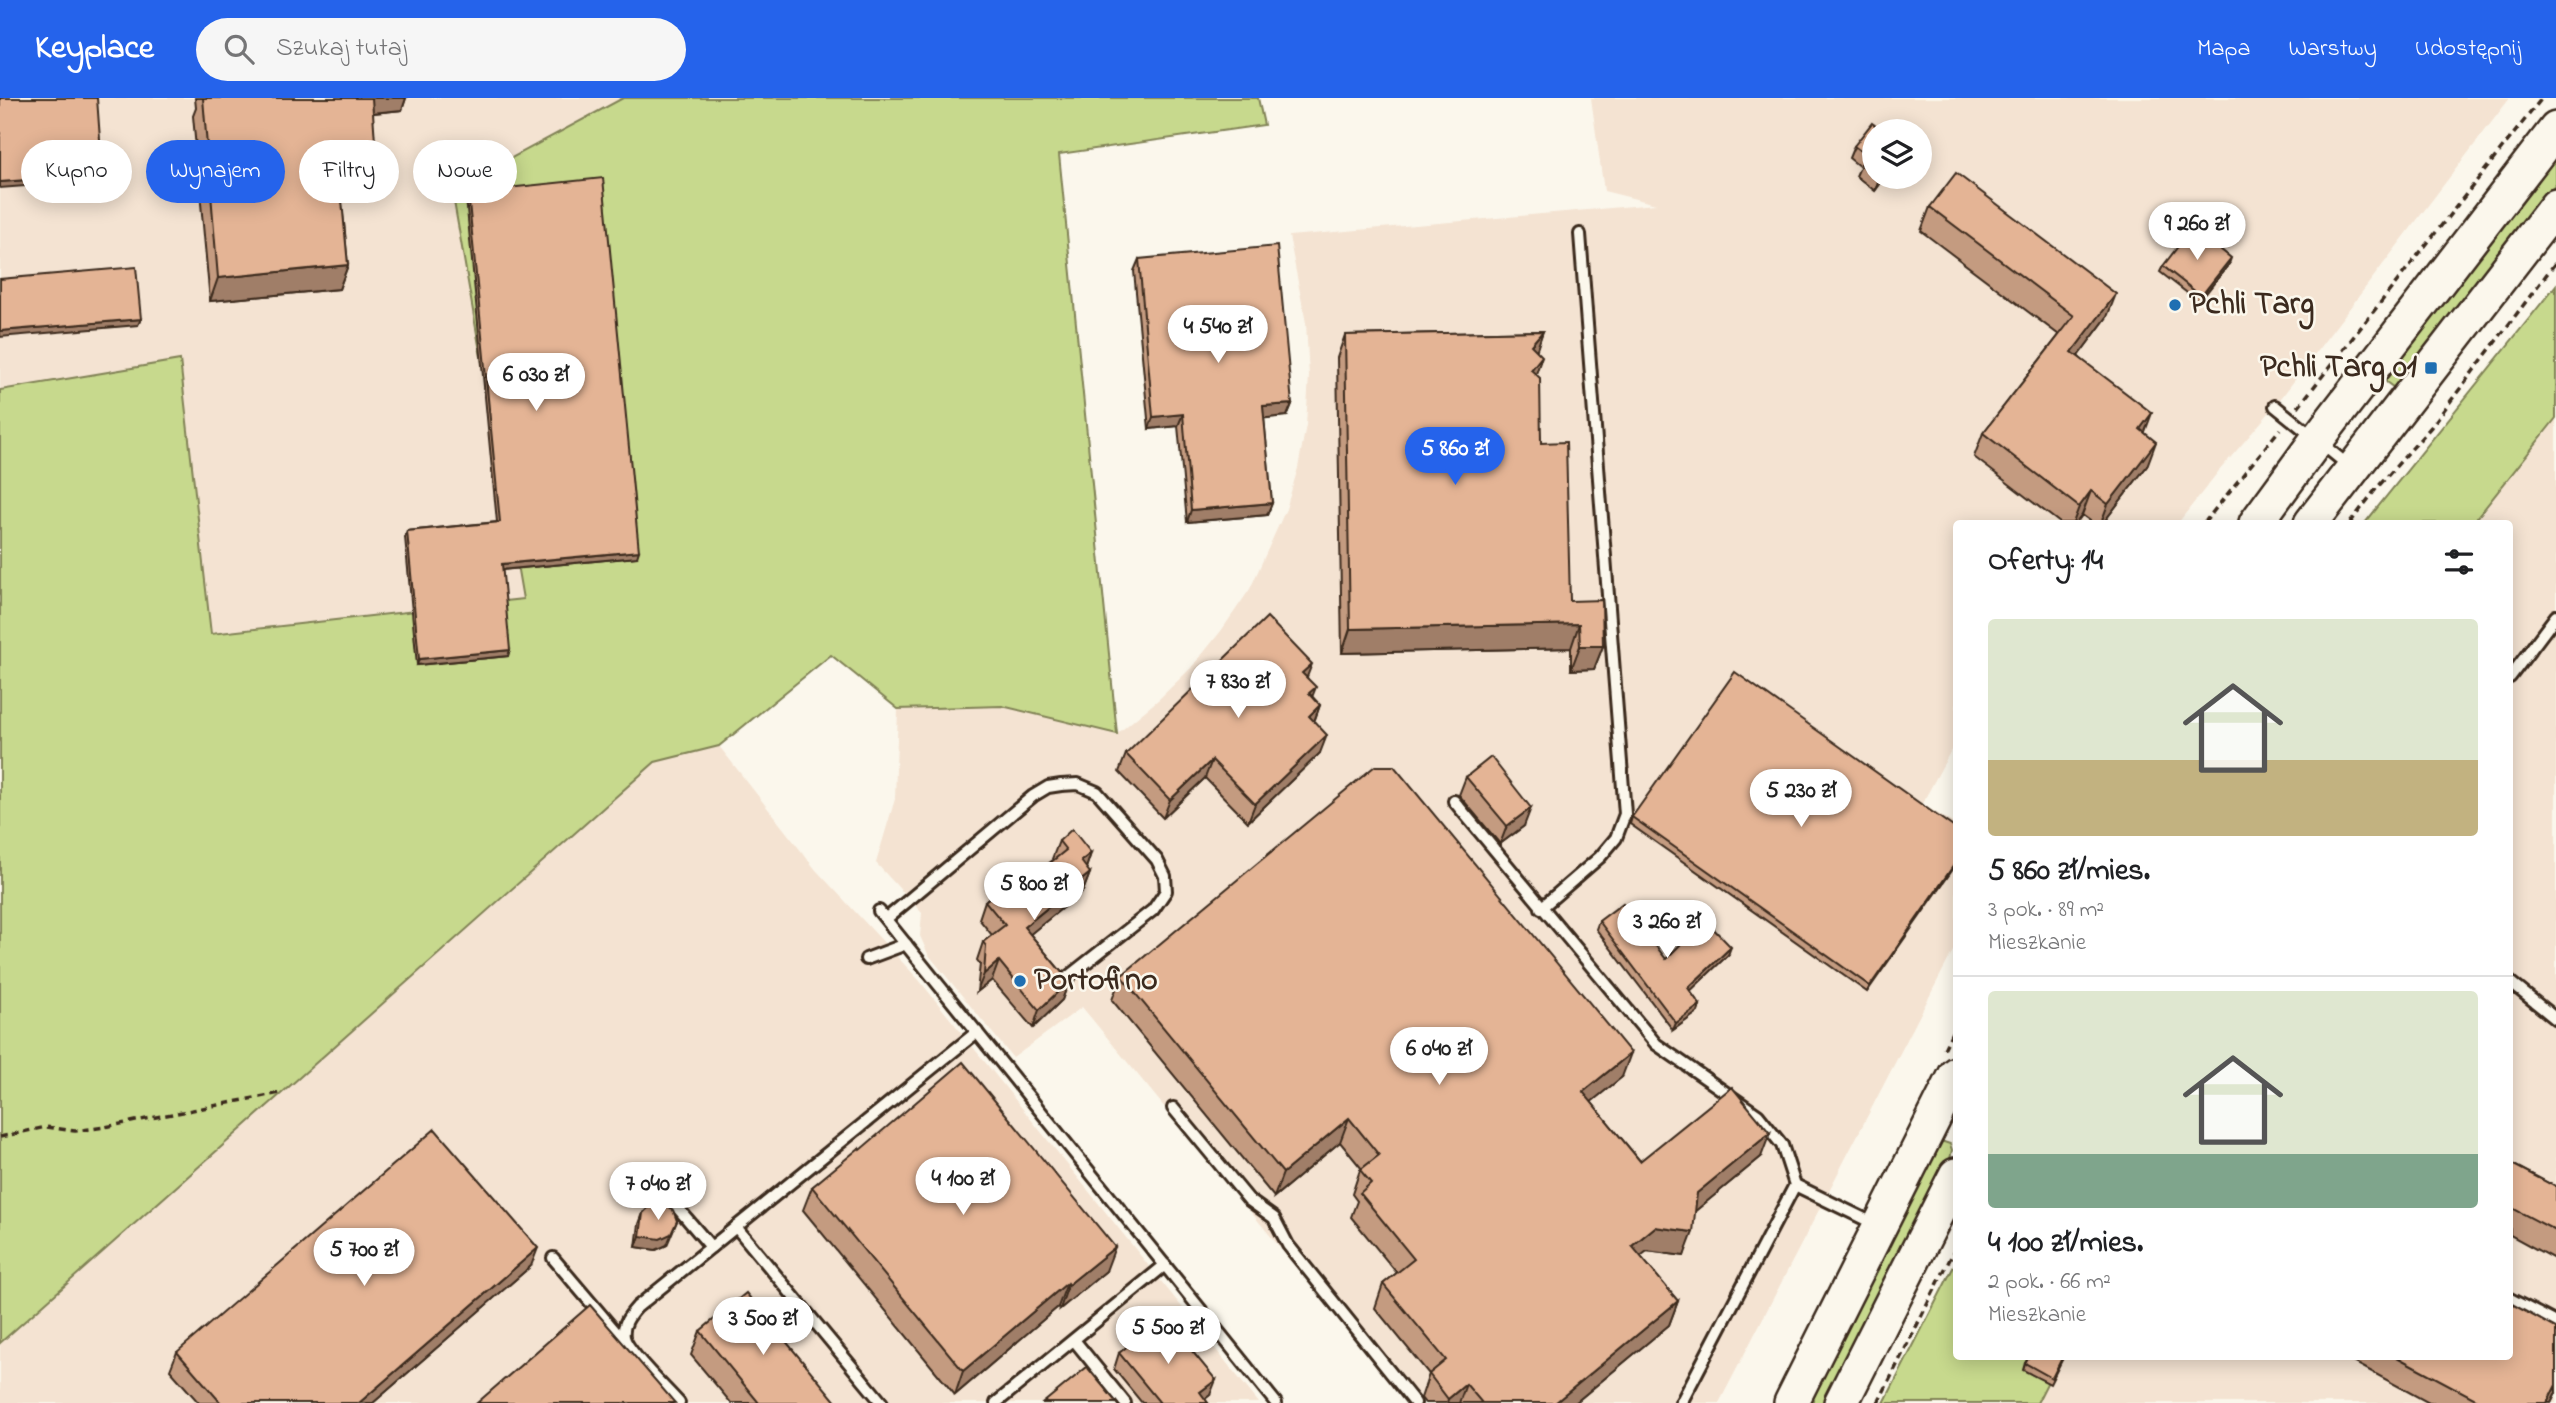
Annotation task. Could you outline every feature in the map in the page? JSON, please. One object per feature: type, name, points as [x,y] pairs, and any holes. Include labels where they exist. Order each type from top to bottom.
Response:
[{"type":"main road","points":[[2258,520],[2556,129]]},
{"type":"main road","points":[[2313,520],[2556,206]]},
{"type":"main road","points":[[1791,1403],[1880,1226],[1943,1112],[1953,1083]]},
{"type":"main road","points":[[1841,1403],[1953,1181]]},
{"type":"lane","points":[[1541,908],[1600,857],[1616,838],[1625,814],[1580,234]]},
{"type":"lane","points":[[2275,405],[2352,468]]},
{"type":"lane","points":[[2513,673],[2556,616]]},
{"type":"lane","points":[[1064,980],[1153,910],[1166,891],[1165,876],[1157,860],[1097,792],[1078,784],[1048,787],[1033,796],[882,915],[1276,1403]]},
{"type":"lane","points":[[1454,801],[1656,1044],[1758,1115],[1782,1145],[1795,1185],[1681,1403]]},
{"type":"lane","points":[[866,959],[905,944]]},
{"type":"lane","points":[[2513,984],[2556,1019]]},
{"type":"lane","points":[[627,1346],[624,1327],[637,1307],[976,1032]]},
{"type":"lane","points":[[1173,1108],[1249,1200],[1274,1218],[1288,1245],[1415,1403]]},
{"type":"lane","points":[[654,1180],[711,1247]]},
{"type":"lane","points":[[1795,1185],[1880,1226]]},
{"type":"lane","points":[[736,1227],[882,1403]]},
{"type":"lane","points":[[553,1258],[679,1403]]},
{"type":"lane","points":[[996,1403],[1165,1265]]},
{"type":"lane","points":[[2513,1301],[2556,1323]]},
{"type":"lane","points":[[1074,1340],[1125,1403]]},
{"type":"path","points":[[2206,520],[2542,98]]},
{"type":"path","points":[[2352,520],[2431,427],[2556,262]]},
{"type":"path","points":[[0,1137],[46,1127],[75,1131],[106,1127],[280,1093]]},
{"type":"path","points":[[1878,1403],[1953,1253]]},
{"type":"shaded area","points":[[0,98],[623,98],[517,155],[517,140],[413,140],[413,203],[454,203],[523,599],[210,634],[180,360],[0,390]]},
{"type":"shaded area","points":[[1591,98],[2510,98],[2275,406],[2180,520],[1953,520],[1953,747],[1922,804],[1953,823],[1953,951],[1719,1403],[1408,1403],[1082,1007],[1013,1058],[928,954],[920,936],[922,913],[876,863],[895,799],[898,709],[1002,706],[1117,734],[1192,667],[1250,589],[1286,509],[1298,468],[1306,425],[1309,376],[1306,323],[1289,236],[1656,204],[1604,191]]},
{"type":"shaded area","points":[[2556,411],[2556,1403],[2037,1403],[2059,1360],[2513,1360],[2513,520],[2468,520]]},
{"type":"shaded area","points":[[719,746],[816,870],[919,980],[1259,1403],[0,1403],[0,1343],[655,762]]},
{"type":"green space","points":[[623,98],[1258,98],[1264,125],[1059,154],[1117,734],[1002,706],[898,709],[831,655],[719,746],[655,762],[0,1343],[0,390],[180,360],[211,634],[523,599],[454,203],[517,203],[517,155]]},
{"type":"green space","points":[[2556,153],[2556,184],[2397,390],[2382,379]]},
{"type":"green space","points":[[2556,285],[2556,418],[2475,520],[2367,520]]},
{"type":"green space","points":[[1941,1141],[1950,1144],[1952,1150],[1949,1164],[1828,1403],[1806,1403]]},
{"type":"green space","points":[[1953,1268],[1953,1360],[2059,1360],[2037,1403],[1884,1403]]},
{"type":"building","points":[[0,98],[97,98],[100,140],[21,140],[21,180],[0,182]]},
{"type":"building","points":[[203,98],[372,98],[375,140],[299,140],[299,203],[342,203],[348,265],[218,278],[212,203],[285,203],[285,140],[206,140]]},
{"type":"building","points":[[1862,136],[1862,152],[1854,146]]},
{"type":"building","points":[[1956,173],[2116,294],[2072,352],[2152,413],[2140,429],[2156,442],[2108,504],[2091,491],[2079,507],[1983,433],[2074,316],[1930,207]]},
{"type":"building","points":[[603,178],[639,551],[502,564],[510,650],[419,659],[407,531],[500,522],[469,203],[517,203],[517,187]]},
{"type":"building","points":[[2193,227],[2231,258],[2201,296],[2163,266]]},
{"type":"building","points":[[1277,246],[1292,404],[1263,406],[1272,503],[1191,510],[1183,414],[1153,417],[1139,259]]},
{"type":"building","points":[[136,267],[141,319],[0,331],[0,279]]},
{"type":"building","points":[[1543,331],[1531,345],[1542,356],[1531,370],[1540,378],[1541,443],[1566,442],[1570,601],[1602,600],[1603,646],[1580,646],[1579,624],[1350,629],[1345,335]]},
{"type":"building","points":[[1267,617],[1312,664],[1302,673],[1316,687],[1309,693],[1320,705],[1309,716],[1327,735],[1255,804],[1212,760],[1170,800],[1126,754]]},
{"type":"building","points":[[1735,672],[1953,827],[1953,866],[1870,986],[1632,817]]},
{"type":"building","points":[[1491,757],[1531,808],[1507,826],[1466,777]]},
{"type":"building","points":[[1375,766],[1394,766],[1631,1053],[1583,1092],[1640,1161],[1732,1087],[1770,1133],[1697,1193],[1693,1232],[1655,1227],[1632,1246],[1678,1301],[1555,1403],[1482,1403],[1466,1384],[1448,1399],[1429,1374],[1446,1360],[1383,1284],[1414,1259],[1360,1193],[1371,1183],[1360,1170],[1379,1155],[1349,1118],[1283,1173],[1121,976]]},
{"type":"building","points":[[1072,829],[1091,853],[1081,861],[1090,873],[1024,927],[1069,981],[1039,1010],[999,961],[984,974],[986,946],[983,942],[1005,925],[985,901],[1024,870],[1031,878],[1066,850],[1059,841]]},
{"type":"building","points":[[1623,903],[1666,959],[1705,920],[1731,947],[1688,988],[1700,1005],[1676,1023],[1599,921]]},
{"type":"building","points":[[963,1062],[1115,1247],[1068,1285],[1067,1283],[963,1371],[812,1187],[859,1148],[860,1150]]},
{"type":"building","points":[[435,1129],[538,1248],[359,1403],[221,1403],[177,1352]]},
{"type":"building","points":[[2513,1165],[2556,1187],[2556,1231],[2513,1209]]},
{"type":"building","points":[[657,1203],[667,1205],[673,1210],[677,1221],[671,1234],[660,1239],[640,1236],[643,1213]]},
{"type":"building","points":[[746,1293],[837,1403],[759,1403],[700,1331]]},
{"type":"building","points":[[590,1305],[675,1403],[477,1403]]},
{"type":"building","points":[[2513,1305],[2556,1328],[2556,1385],[2547,1403],[2483,1403],[2402,1360],[2513,1360]]},
{"type":"building","points":[[1164,1317],[1216,1380],[1200,1392],[1208,1403],[1160,1403],[1119,1353]]},
{"type":"building","points":[[2027,1360],[2061,1360],[2052,1378],[2025,1363]]},
{"type":"building","points":[[1087,1367],[1117,1403],[1043,1403]]},
{"type":"place","name":"Pchli Targ","points":[[2175,305]]},
{"type":"place","name":"Pchli Targ 01","points":[[2431,368]]},
{"type":"place","name":"Portofino","points":[[1020,981]]}]
